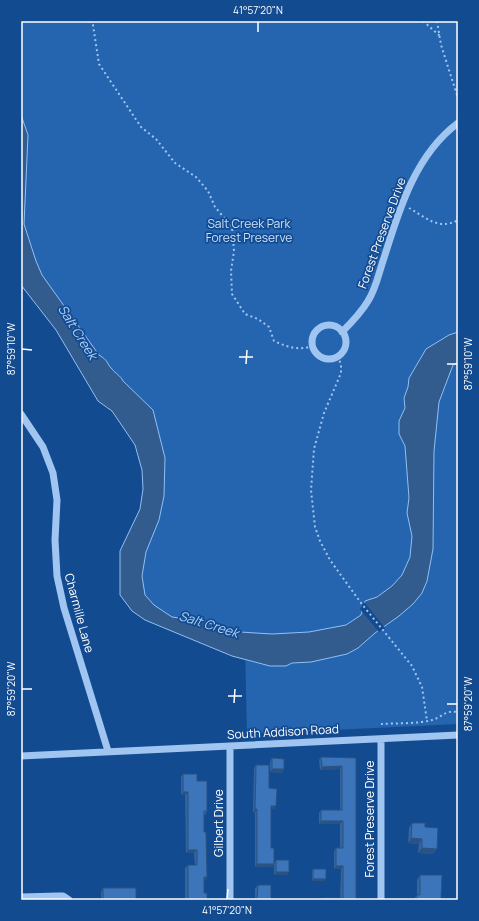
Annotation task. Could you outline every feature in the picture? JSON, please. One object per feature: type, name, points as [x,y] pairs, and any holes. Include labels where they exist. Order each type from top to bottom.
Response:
[{"type":"street","name":"Forest Preserve Drive","points":[[342,332],[357,318],[369,300],[409,187],[439,140],[458,123]]},
{"type":"street","points":[[322,327],[337,328],[342,332],[345,337],[345,348],[338,356],[331,358],[320,356],[312,346],[312,334],[322,327]]},
{"type":"street","name":"Charmille Lane","points":[[21,414],[43,447],[53,473],[57,500],[55,558],[59,587],[64,608],[108,751]]},
{"type":"street","name":"South Addison Road","points":[[21,756],[458,735]]},
{"type":"street","name":"Forest Preserve Drive","points":[[381,739],[381,900]]},
{"type":"street","name":"Gilbert Drive","points":[[230,746],[230,900]]},
{"type":"street","points":[[21,897],[58,896],[69,899]]},
{"type":"path","points":[[89,21],[92,25],[99,64],[141,127],[156,139],[175,163],[196,177],[208,191],[216,207],[232,227],[234,251],[231,271],[232,294],[238,305],[245,314],[258,319],[269,327],[274,341],[286,346],[303,349],[312,346]]},
{"type":"path","points":[[423,21],[440,36]]},
{"type":"path","points":[[437,21],[458,98]]},
{"type":"path","points":[[402,204],[441,225],[447,225],[458,220]]},
{"type":"path","points":[[338,356],[341,365],[341,373],[324,413],[314,449],[311,490],[315,527],[325,552],[361,603],[412,666],[418,676],[424,698],[427,721]]},
{"type":"path","points":[[381,724],[427,721],[451,711],[458,712]]},
{"type":"green space","name":"Salt Creek Park Forest Preserve","points":[[21,21],[458,21],[458,724],[247,734],[245,645],[154,617],[132,580],[155,467],[91,372],[21,241]]},
{"type":"water","name":"Salt Creek","points":[[21,115],[28,135],[24,224],[42,275],[99,355],[106,360],[113,371],[121,377],[123,381],[153,410],[165,458],[164,496],[159,520],[146,552],[142,576],[145,595],[154,605],[172,617],[207,622],[224,629],[240,632],[272,634],[309,632],[346,625],[361,615],[365,601],[377,597],[392,586],[402,575],[410,557],[412,536],[407,513],[409,498],[405,446],[399,434],[399,421],[405,408],[404,398],[408,387],[409,378],[426,349],[449,335],[458,332],[458,362],[453,365],[439,402],[434,451],[433,549],[427,581],[422,593],[413,604],[358,648],[347,654],[311,662],[292,663],[286,666],[270,666],[232,656],[145,620],[132,611],[120,595],[120,551],[140,509],[143,489],[142,470],[135,445],[112,411],[98,401],[56,330],[21,285]]},
{"type":"pier","points":[[364,602],[385,628],[379,632],[360,609]]},
{"type":"building","points":[[22,703],[22,720],[21,720]]},
{"type":"building","points":[[321,757],[356,758],[356,900],[322,900],[322,898],[343,898],[343,866],[336,866],[336,848],[343,848],[343,821],[321,821],[321,810],[342,810],[342,766],[322,767]]},
{"type":"building","points":[[272,758],[284,759],[284,769],[272,769]]},
{"type":"building","points":[[256,765],[269,765],[269,788],[277,789],[276,806],[271,806],[271,848],[274,848],[274,864],[257,864],[257,809],[255,809]]},
{"type":"building","points":[[183,774],[197,774],[197,781],[207,781],[207,811],[204,811],[204,832],[206,832],[207,877],[204,877],[204,893],[207,893],[207,900],[188,900],[188,865],[197,865],[197,850],[188,850],[188,792],[183,792]]},
{"type":"building","points":[[412,823],[425,823],[425,827],[438,828],[437,849],[422,848],[422,839],[411,838]]},
{"type":"building","points":[[22,852],[22,870],[21,870]]},
{"type":"building","points":[[276,860],[289,860],[289,872],[276,872]]},
{"type":"building","points":[[313,869],[326,869],[326,879],[313,879]]},
{"type":"building","points":[[420,875],[442,875],[441,900],[417,900],[417,895],[420,895]]},
{"type":"building","points":[[258,885],[271,885],[271,900],[257,900]]},
{"type":"building","points":[[103,888],[136,888],[136,900],[103,900]]}]
